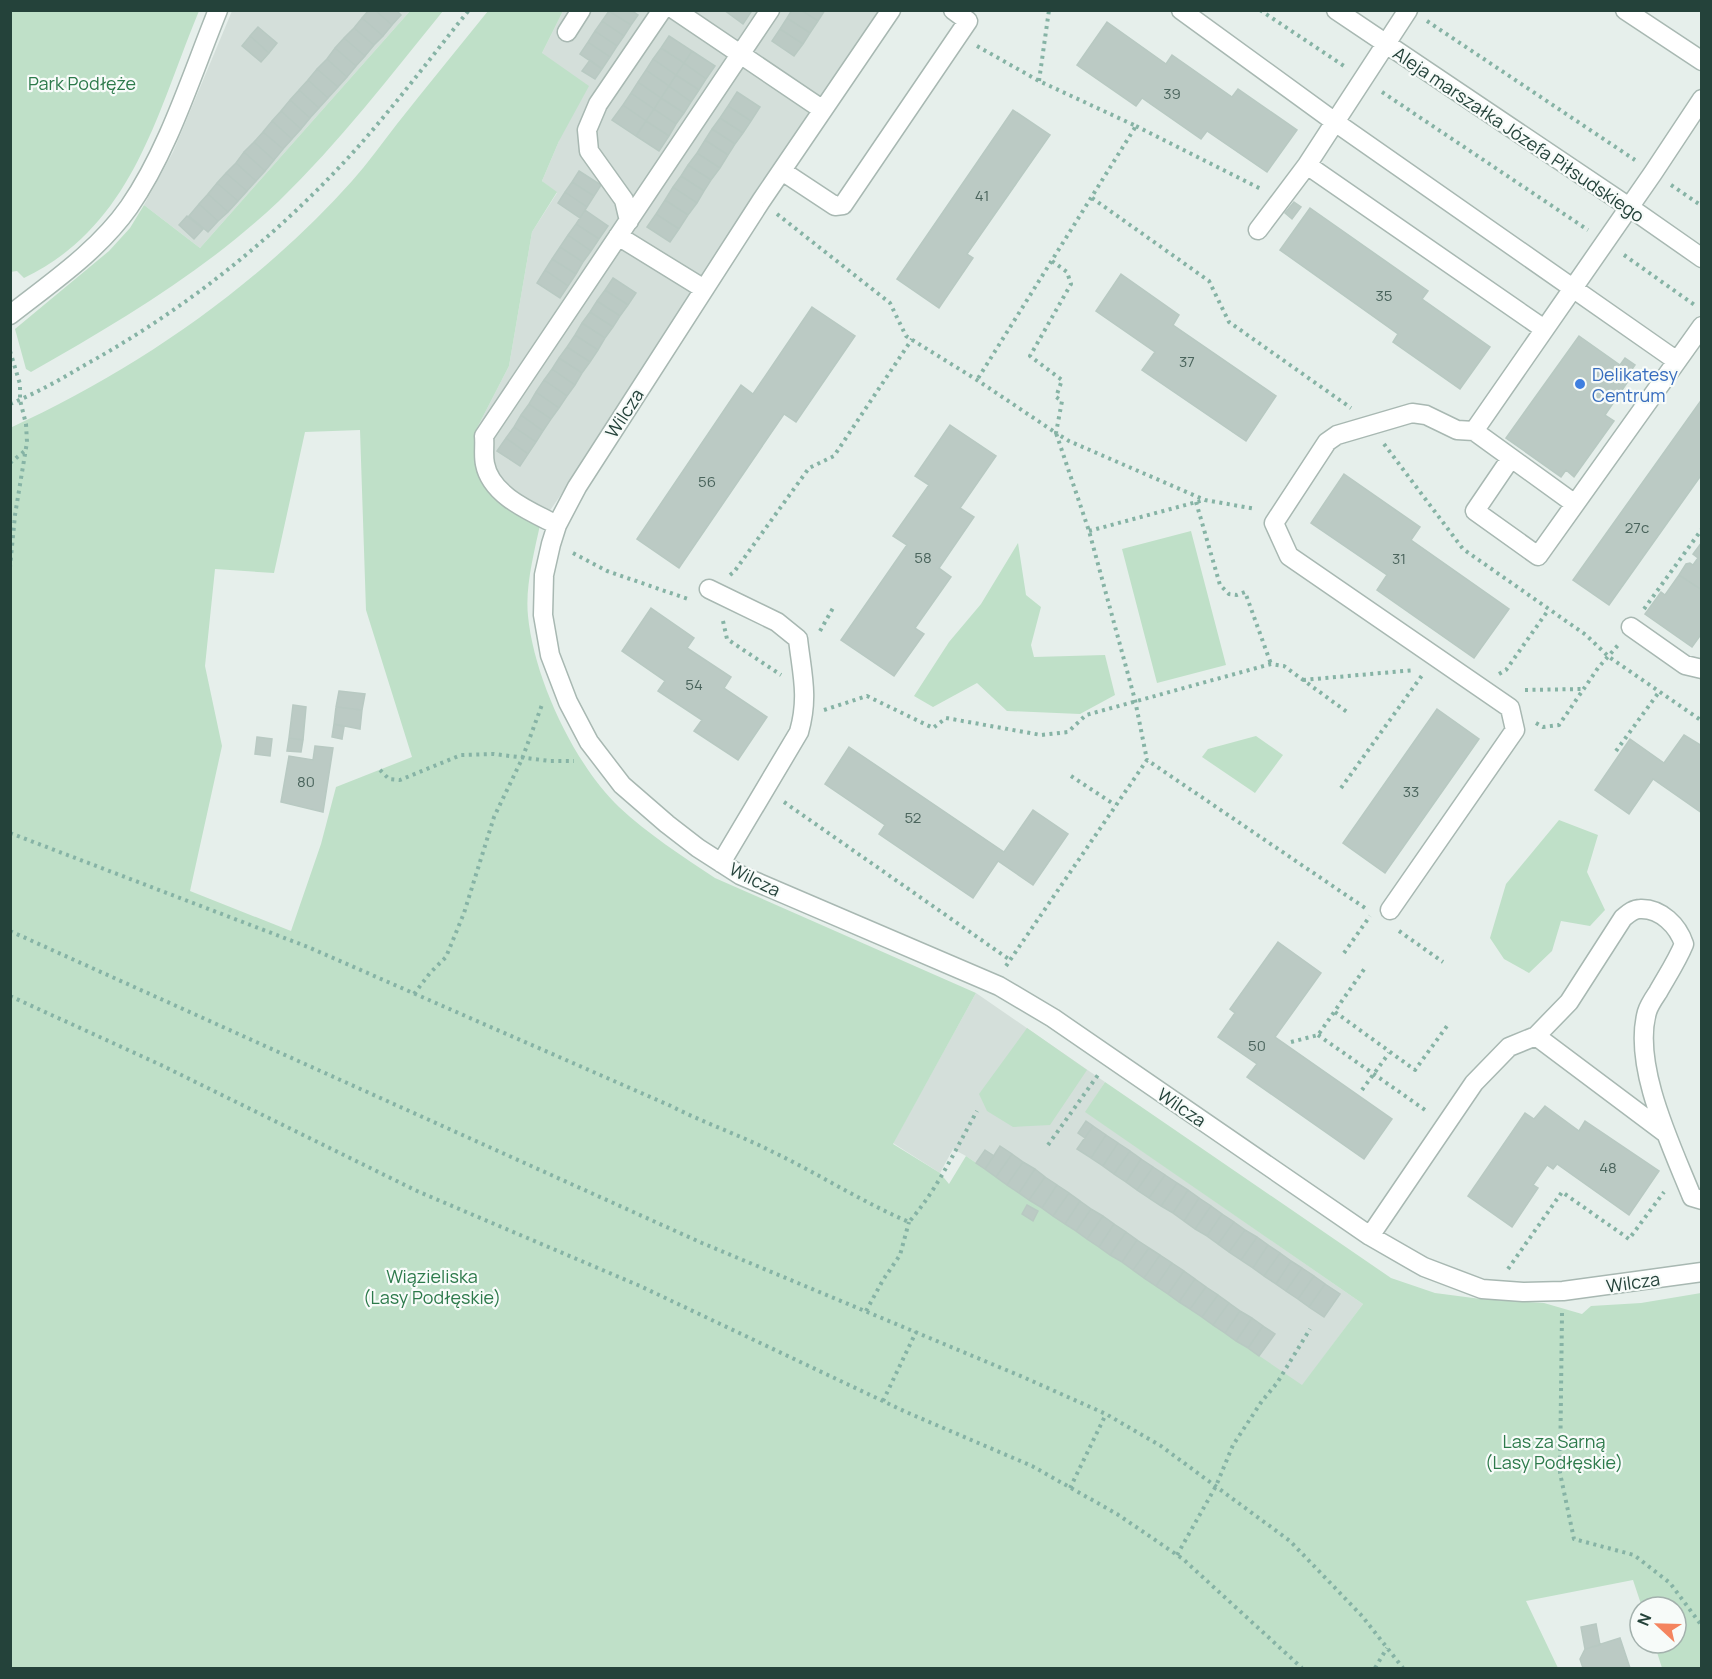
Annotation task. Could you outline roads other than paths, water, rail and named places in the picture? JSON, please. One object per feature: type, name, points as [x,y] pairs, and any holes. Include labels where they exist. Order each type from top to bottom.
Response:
[{"type":"street","points":[[10,315],[82,258],[129,207],[157,158],[218,10]]},
{"type":"street","points":[[567,32],[581,10]]},
{"type":"street","points":[[629,220],[624,200],[589,151],[587,130],[598,104],[662,10]]},
{"type":"street","points":[[675,10],[823,110]]},
{"type":"street","points":[[557,525],[525,509],[499,491],[485,465],[484,436],[770,10]]},
{"type":"street","name":"Wilcza","points":[[891,10],[761,201],[577,487],[557,525],[549,554],[543,594],[543,615],[550,655],[568,702],[589,742],[622,784],[667,824],[698,848],[740,875],[999,986],[1053,1018],[1370,1236],[1424,1267],[1482,1289],[1523,1292],[1563,1291],[1701,1272]]},
{"type":"street","points":[[1181,10],[1335,122],[1677,361]]},
{"type":"street","name":"Aleja marszałka Józefa Piłsudskiego","points":[[1336,10],[1701,258]]},
{"type":"street","points":[[1625,10],[1701,61]]},
{"type":"street","points":[[1258,230],[1307,165],[1386,44],[1414,14]]},
{"type":"street","points":[[782,171],[835,206],[843,206],[963,19]]},
{"type":"street","points":[[1474,431],[1653,173],[1701,99]]},
{"type":"street","points":[[1307,165],[1544,329]]},
{"type":"street","points":[[618,236],[704,289]]},
{"type":"street","points":[[1511,458],[1475,511],[1539,556],[1701,326]]},
{"type":"street","points":[[1383,917],[1515,730],[1510,708],[1288,556],[1274,523],[1327,442],[1337,435],[1412,413],[1426,415],[1457,430],[1474,431],[1575,504]]},
{"type":"street","points":[[709,589],[777,622],[798,639],[804,685],[805,712],[799,732],[722,863]]},
{"type":"street","points":[[1631,627],[1684,665],[1701,669]]},
{"type":"street","points":[[1370,1236],[1474,1083],[1509,1047],[1536,1036],[1569,1002],[1623,918],[1634,910],[1642,909],[1653,911],[1666,918],[1680,933],[1684,944],[1647,1011],[1644,1028],[1645,1053],[1649,1078],[1664,1132],[1692,1197],[1701,1200]]},
{"type":"street","points":[[1536,1036],[1664,1132]]},
{"type":"place","name":"Delikatesy Centrum","points":[[1580,384]]},
{"type":"park label","name":"Park Podłęże","points":[[82,83]]},
{"type":"park label","name":"Wiązieliska (Lasy Podłęskie)","points":[[432,1286]]},
{"type":"park label","name":"Las za Sarną (Lasy Podłęskie)","points":[[1554,1451]]}]
